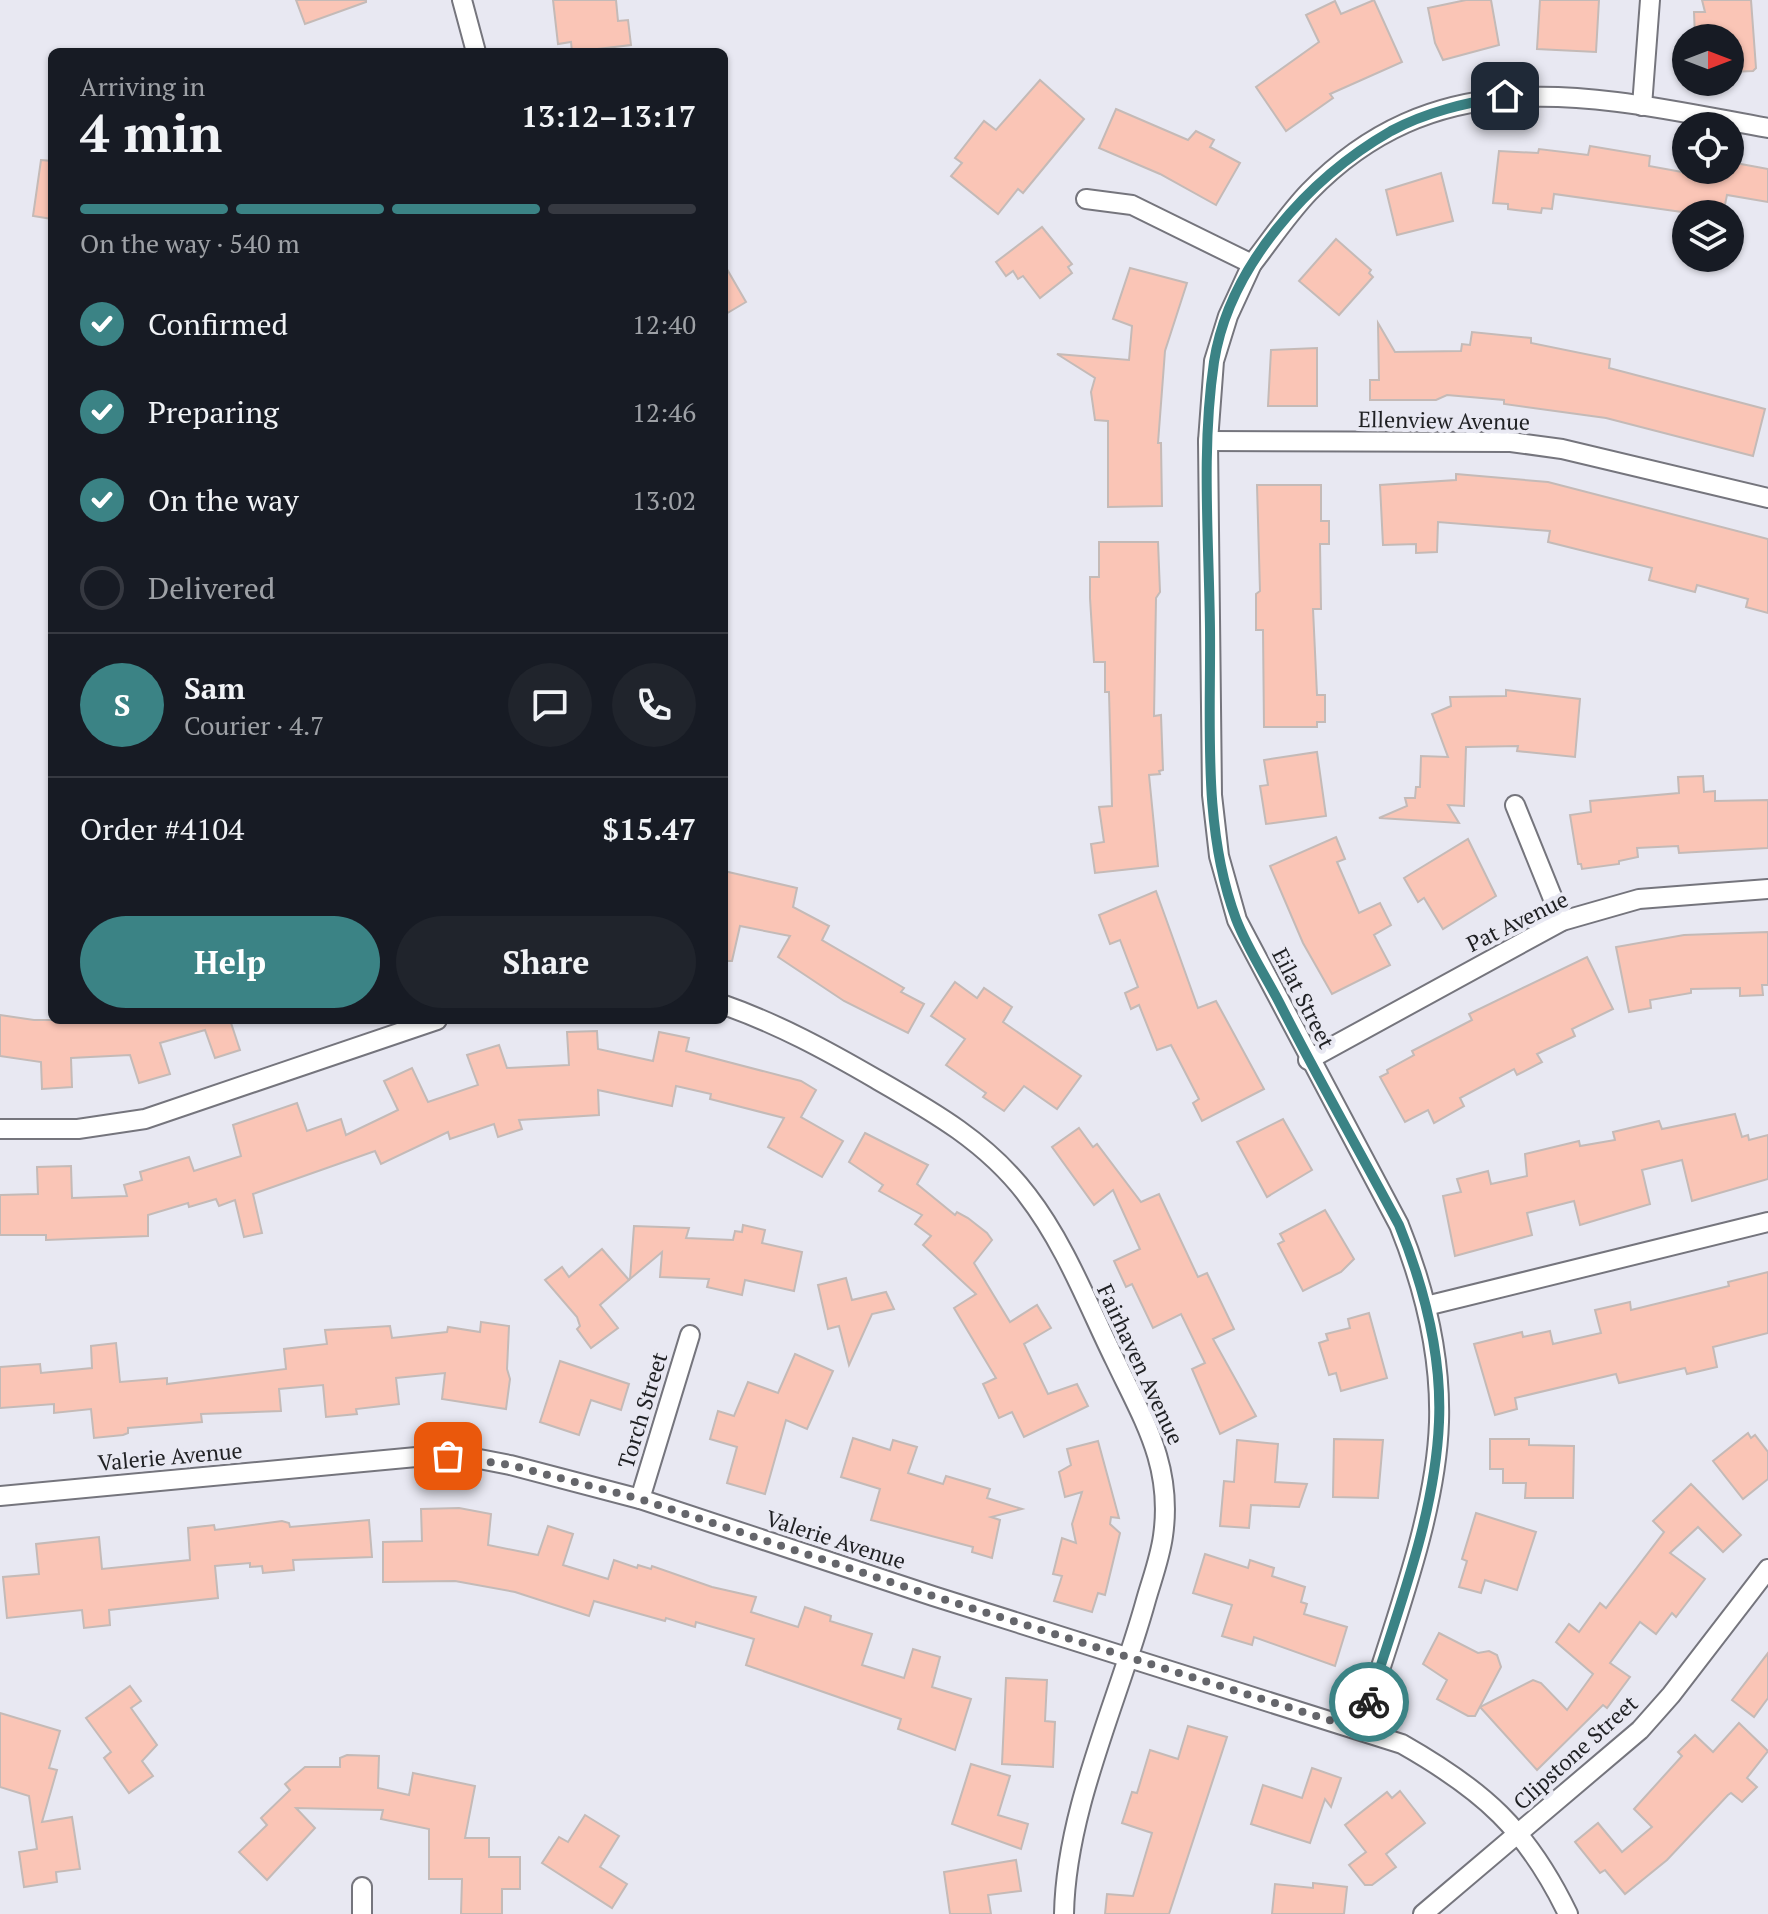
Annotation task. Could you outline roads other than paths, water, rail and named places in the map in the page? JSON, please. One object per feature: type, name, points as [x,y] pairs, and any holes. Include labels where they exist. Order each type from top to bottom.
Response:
[{"type":"street","points":[[462,0],[475,48]]},
{"type":"street","points":[[1642,106],[1651,27],[1650,0]]},
{"type":"street","name":"Eilat Street","points":[[1361,1730],[1427,1509],[1439,1423],[1437,1364],[1416,1269],[1399,1225],[1308,1060],[1237,920],[1219,856],[1212,795],[1208,441],[1214,361],[1228,316],[1252,264],[1309,192],[1351,158],[1406,125],[1458,104],[1505,96],[1564,95],[1768,128]]},
{"type":"street","points":[[1086,199],[1132,205],[1252,264]]},
{"type":"street","name":"Ellenview Avenue","points":[[1208,441],[1511,442],[1575,452],[1768,498]]},
{"type":"street","points":[[1515,805],[1562,921]]},
{"type":"street","name":"Pat Avenue","points":[[1308,1060],[1562,921],[1639,899],[1768,889]]},
{"type":"street","name":"Fairhaven Avenue","points":[[728,1007],[798,1035],[948,1120],[983,1148],[1027,1195],[1058,1244],[1158,1449],[1167,1493],[1163,1539],[1130,1658],[1074,1830],[1064,1877],[1064,1914]]},
{"type":"street","points":[[0,1129],[78,1129],[145,1119],[425,1024]]},
{"type":"street","points":[[1426,1306],[1768,1222]]},
{"type":"street","name":"Torch Street","points":[[640,1499],[690,1335]]},
{"type":"street","name":"Valerie Avenue","points":[[0,1496],[427,1456],[469,1457],[510,1465],[640,1499],[1402,1744],[1454,1773],[1487,1799],[1519,1834],[1568,1914]]},
{"type":"street","name":"Clipstone Street","points":[[1423,1914],[1640,1730],[1671,1695],[1768,1569]]},
{"type":"street","points":[[362,1887],[362,1914]]}]
